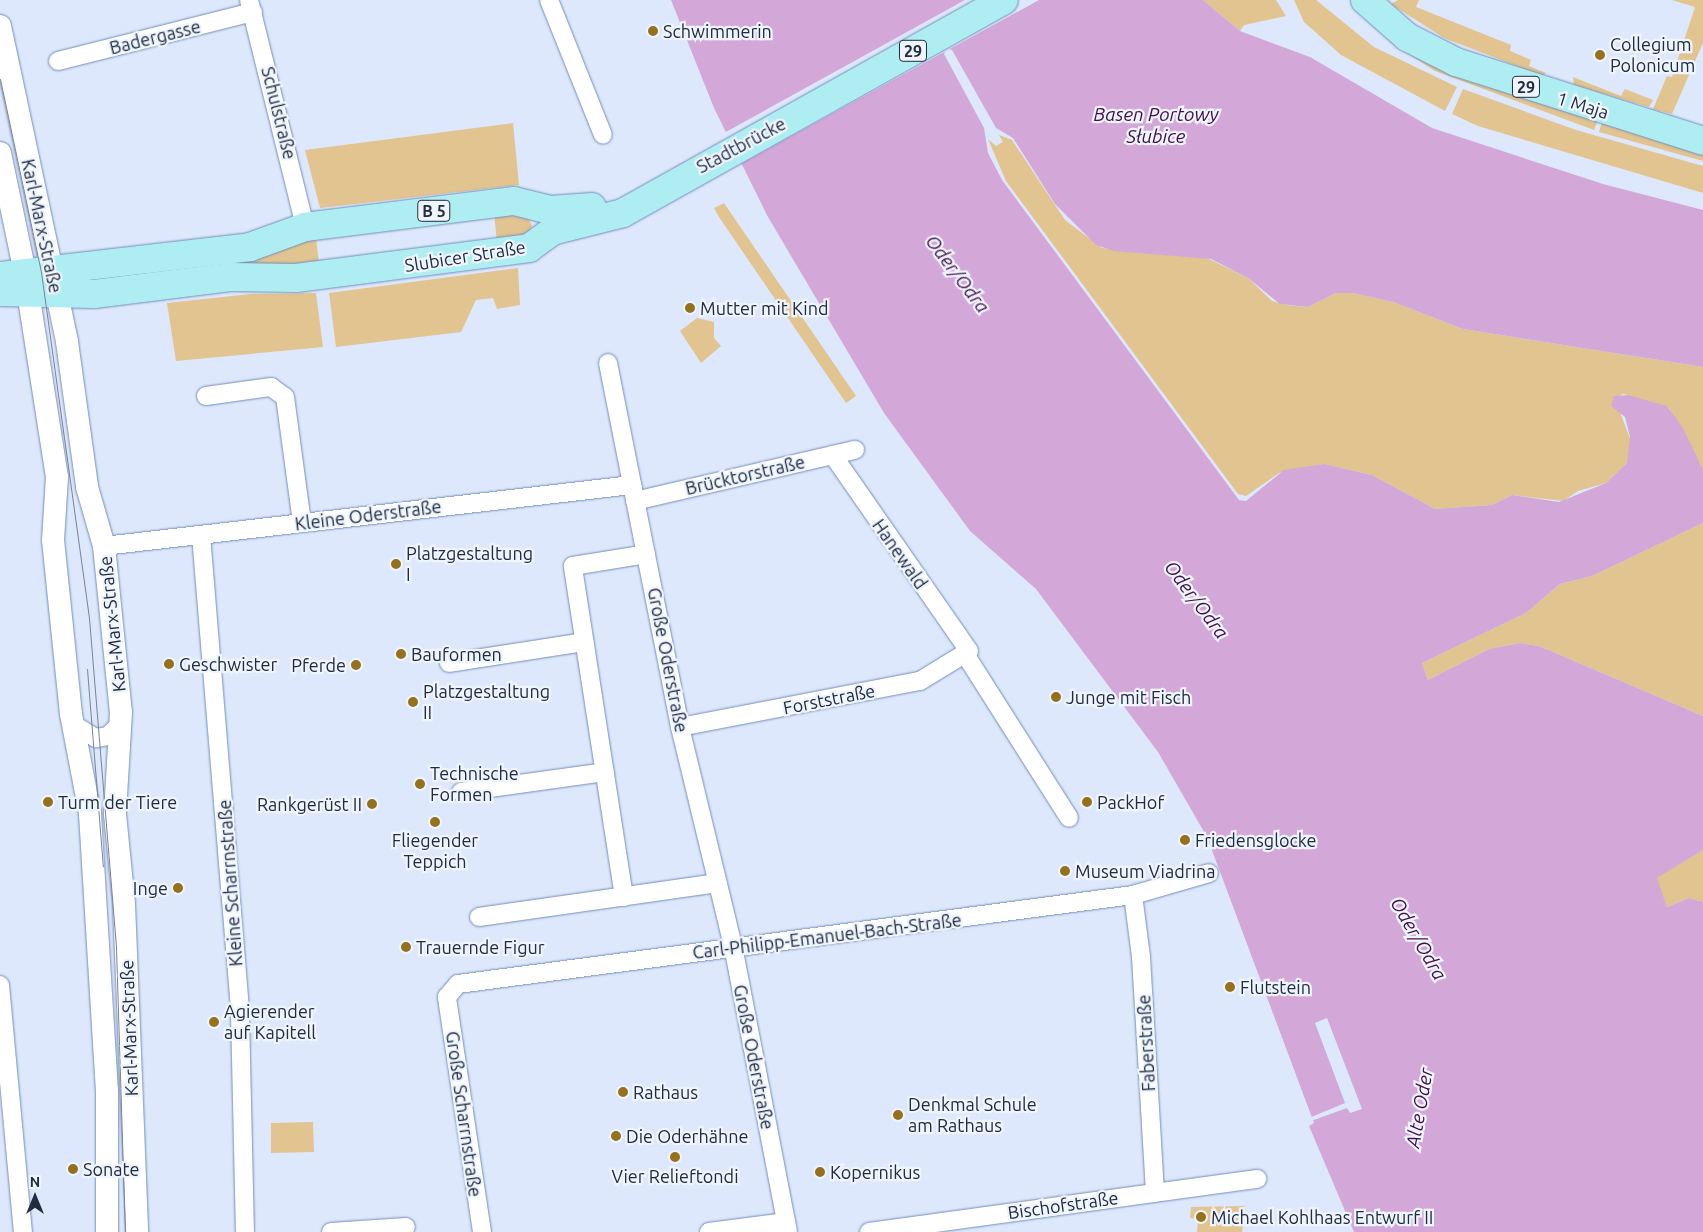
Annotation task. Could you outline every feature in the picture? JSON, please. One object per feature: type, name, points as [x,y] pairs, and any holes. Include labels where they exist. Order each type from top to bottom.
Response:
[{"type":"main road","name":"29","points":[[821,102],[1004,0]]},
{"type":"main road","name":"1 Maja","points":[[1365,0],[1408,37],[1456,62],[1703,141]]},
{"type":"main road","name":"Stadtbrücke","points":[[661,188],[821,102]]},
{"type":"main road","name":"B 5","points":[[0,292],[32,281],[250,246],[305,226],[514,201],[541,206],[584,208],[661,188]]},
{"type":"main road","name":"Slubicer Straße","points":[[32,281],[94,294],[230,277],[332,275],[520,250],[543,237],[624,213],[661,188]]},
{"type":"main road","points":[[541,206],[547,225],[543,237]]},
{"type":"street","points":[[549,0],[603,135]]},
{"type":"street","name":"Badergasse","points":[[58,61],[251,6]]},
{"type":"street","name":"Schulstraße","points":[[251,6],[305,226]]},
{"type":"street","name":"Karl-Marx-Straße","points":[[0,26],[57,477],[53,540],[74,725],[90,814],[107,1090],[107,1232]]},
{"type":"street","name":"Karl-Marx-Straße","points":[[0,154],[32,281],[104,546],[121,723],[116,814],[124,904],[137,1232]]},
{"type":"street","name":"Große Oderstraße","points":[[608,363],[680,727],[733,946],[787,1227]]},
{"type":"street","points":[[206,396],[271,387],[285,397],[302,522]]},
{"type":"street","name":"Brücktorstraße","points":[[634,493],[856,450]]},
{"type":"street","name":"Hanewald","points":[[834,454],[967,653],[1069,818]]},
{"type":"street","name":"Kleine Oderstraße","points":[[104,546],[302,522],[634,493]]},
{"type":"street","name":"Kleine Scharrnstraße","points":[[201,535],[240,1014],[245,1232]]},
{"type":"street","points":[[624,897],[573,566],[646,554]]},
{"type":"street","points":[[449,663],[584,642]]},
{"type":"street","name":"Forststraße","points":[[680,727],[920,681],[967,653]]},
{"type":"street","points":[[74,725],[96,738],[108,736],[121,723]]},
{"type":"street","points":[[460,792],[605,772]]},
{"type":"street","name":"Carl-Philipp-Emanuel-Bach-Straße","points":[[447,997],[458,984],[733,946],[1133,895],[1209,873]]},
{"type":"street","points":[[479,917],[718,883]]},
{"type":"street","name":"Faberstraße","points":[[1133,895],[1142,957],[1155,1193]]},
{"type":"street","points":[[0,986],[22,1232]]},
{"type":"street","name":"Große Scharrnstraße","points":[[447,997],[482,1232]]},
{"type":"street","name":"Bischofstraße","points":[[869,1232],[1257,1179]]},
{"type":"street","points":[[331,1232],[406,1227]]},
{"type":"street","points":[[709,1232],[787,1227]]},
{"type":"shaded area","points":[[1203,0],[1276,0],[1286,16],[1244,25],[1240,31]]},
{"type":"shaded area","points":[[1294,0],[1316,0],[1374,47],[1457,87],[1445,111],[1341,55],[1304,22]]},
{"type":"shaded area","points":[[1398,0],[1419,0],[1416,7],[1511,45],[1510,51],[1531,60],[1529,66],[1546,73],[1543,76],[1444,38],[1391,4]]},
{"type":"shaded area","points":[[1672,0],[1703,0],[1703,43],[1672,114],[1653,109],[1667,76],[1672,77],[1695,7]]},
{"type":"shaded area","points":[[1382,37],[1424,62],[1462,77],[1598,120],[1594,130],[1435,71]]},
{"type":"shaded area","points":[[1573,77],[1621,96],[1625,89],[1653,100],[1649,107],[1574,85]]},
{"type":"shaded area","points":[[1463,89],[1576,130],[1703,166],[1703,193],[1478,126],[1452,114]]},
{"type":"shaded area","points":[[1602,122],[1703,152],[1703,161],[1599,132]]},
{"type":"shaded area","points":[[513,123],[519,185],[320,208],[305,150]]},
{"type":"shaded area","points":[[999,135],[1012,140],[1065,220],[1102,248],[1205,257],[1248,278],[1272,301],[1286,305],[1308,307],[1336,293],[1353,293],[1393,302],[1463,329],[1703,367],[1703,470],[1669,408],[1624,394],[1620,395],[1621,415],[1631,441],[1627,463],[1606,483],[1578,491],[1563,501],[1512,495],[1492,505],[1435,509],[1372,475],[1324,464],[1279,473],[1246,496],[1238,494],[1006,181],[988,139],[996,146],[1003,142]]},
{"type":"shaded area","points":[[724,203],[856,396],[846,403],[719,217],[714,208]]},
{"type":"shaded area","points":[[494,212],[526,213],[532,226],[529,233],[497,243]]},
{"type":"shaded area","points":[[315,231],[320,270],[208,267],[223,264]]},
{"type":"shaded area","points":[[518,268],[520,305],[497,309],[493,298],[476,300],[461,332],[336,347],[329,293]]},
{"type":"shaded area","points":[[316,293],[323,347],[176,361],[167,303],[250,294]]},
{"type":"shaded area","points":[[697,318],[714,322],[714,338],[721,346],[701,363],[680,331]]},
{"type":"shaded area","points":[[1703,523],[1703,716],[1539,646],[1520,643],[1489,649],[1428,680],[1422,663],[1526,613],[1560,584],[1592,576]]},
{"type":"shaded area","points":[[1703,850],[1703,902],[1689,898],[1667,907],[1656,878]]},
{"type":"shaded area","points":[[313,1122],[314,1152],[271,1153],[271,1123]]},
{"type":"shaded area","points":[[1245,1206],[1242,1232],[1197,1232],[1198,1219],[1190,1218],[1191,1207]]},
{"type":"water","points":[[671,0],[1203,0],[1240,31],[1310,57],[1432,128],[1603,184],[1703,210],[1703,367],[1463,329],[1393,302],[1353,293],[1336,293],[1308,307],[1280,304],[1248,278],[1211,259],[1114,251],[1096,245],[1055,204],[1013,138],[996,128],[952,50],[946,48],[944,54],[984,128],[988,153],[1002,180],[1239,500],[1246,501],[1284,470],[1324,464],[1372,475],[1435,509],[1492,505],[1512,495],[1559,502],[1606,483],[1627,463],[1630,437],[1625,417],[1611,406],[1614,396],[1628,395],[1667,406],[1683,428],[1703,470],[1703,523],[1592,576],[1560,584],[1526,613],[1422,663],[1428,680],[1489,649],[1520,643],[1539,646],[1703,716],[1703,850],[1657,878],[1667,907],[1689,898],[1703,902],[1703,1232],[1354,1232],[1309,1126],[1314,1123],[1207,837],[1158,752],[1036,589],[970,531],[884,413],[768,217],[714,108]]},
{"type":"pier","points":[[965,0],[1039,0],[739,165],[724,133]]},
{"type":"pier","points":[[1327,1018],[1362,1109],[1350,1113],[1347,1108],[1311,1121],[1309,1118],[1345,1103],[1315,1023]]},
{"type":"tram line","points":[[0,79],[41,272],[89,618],[116,948],[125,1232]]},
{"type":"tram line","points":[[87,669],[103,866]]},
{"type":"place","name":"Schwimmerin","points":[[653,31]]},
{"type":"place","name":"Collegium Polonicum","points":[[1600,55]]},
{"type":"place","name":"Mutter mit Kind","points":[[690,308]]},
{"type":"place","name":"Platzgestaltung I","points":[[396,564]]},
{"type":"place","name":"Bauformen","points":[[401,654]]},
{"type":"place","name":"Geschwister","points":[[169,664]]},
{"type":"place","name":"Pferde","points":[[356,665]]},
{"type":"place","name":"Junge mit Fisch","points":[[1056,697]]},
{"type":"place","name":"Platzgestaltung II","points":[[413,702]]},
{"type":"place","name":"Technische Formen","points":[[420,784]]},
{"type":"place","name":"Turm der Tiere","points":[[48,802]]},
{"type":"place","name":"PackHof","points":[[1087,802]]},
{"type":"place","name":"Rankgerüst II","points":[[372,804]]},
{"type":"place","name":"Fliegender Teppich","points":[[435,822]]},
{"type":"place","name":"Friedensglocke","points":[[1185,840]]},
{"type":"place","name":"Museum Viadrina","points":[[1065,871]]},
{"type":"place","name":"Inge","points":[[178,888]]},
{"type":"place","name":"Trauernde Figur","points":[[406,947]]},
{"type":"place","name":"Flutstein","points":[[1230,987]]},
{"type":"place","name":"Agierender auf Kapitell","points":[[214,1022]]},
{"type":"place","name":"Rathaus","points":[[623,1092]]},
{"type":"place","name":"Denkmal Schule am Rathaus","points":[[898,1115]]},
{"type":"place","name":"Die Oderhähne","points":[[616,1136]]},
{"type":"place","name":"Vier Relieftondi","points":[[675,1157]]},
{"type":"place","name":"Sonate","points":[[73,1169]]},
{"type":"place","name":"Kopernikus","points":[[820,1172]]},
{"type":"place","name":"Michael Kohlhaas Entwurf II","points":[[1201,1217]]},
{"type":"water label","name":"Basen Portowy Słubice","points":[[1156,126]]},
{"type":"water label","name":"Oder/Odra","points":[[957,274]]},
{"type":"water label","name":"Oder/Odra","points":[[1196,600]]},
{"type":"water label","name":"Oder/Odra","points":[[1418,939]]},
{"type":"water label","name":"Alte Oder","points":[[1420,1108]]}]
